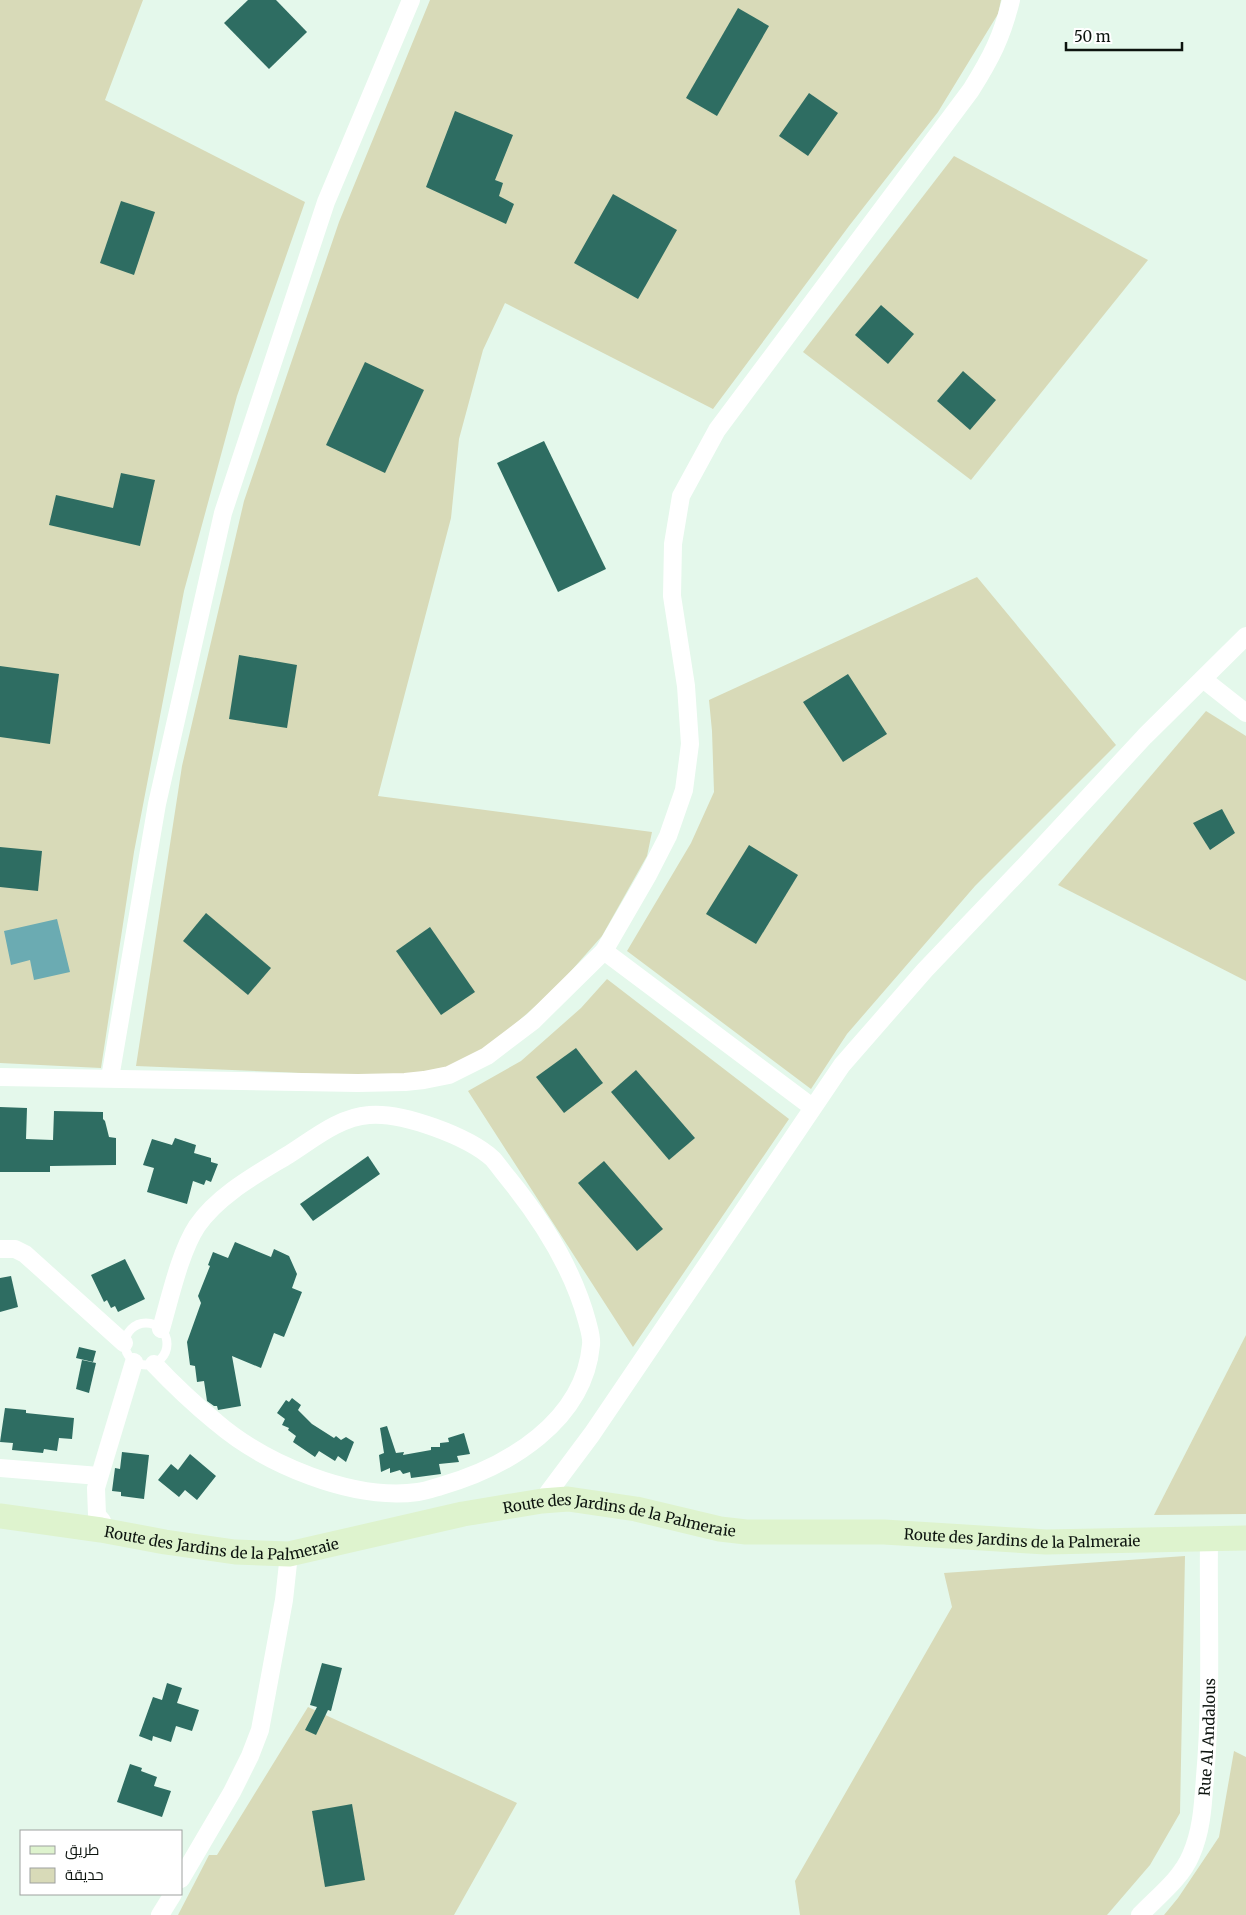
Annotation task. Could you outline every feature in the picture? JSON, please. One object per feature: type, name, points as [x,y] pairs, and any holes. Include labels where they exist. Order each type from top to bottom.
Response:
[{"type":"street","points":[[110,1078],[157,804],[223,513],[326,202],[411,0]]},
{"type":"street","points":[[0,1077],[405,1082],[449,1075],[487,1056],[534,1021],[604,951],[668,836],[684,790],[690,744],[687,696],[672,596],[673,544],[681,496],[717,430],[971,90],[989,61],[1004,28],[1011,0]]},
{"type":"street","points":[[542,1501],[592,1434],[842,1065],[925,970],[1145,736],[1246,636]]},
{"type":"street","points":[[1202,679],[1246,713]]},
{"type":"street","points":[[604,951],[812,1107]]},
{"type":"street","points":[[154,1364],[218,1424],[256,1450],[296,1471],[349,1489],[387,1493],[419,1492],[463,1480],[521,1451],[539,1437],[562,1414],[579,1388],[588,1366],[592,1341],[579,1294],[559,1253],[523,1197],[491,1158],[462,1140],[424,1124],[405,1118],[370,1115],[342,1122],[236,1189],[210,1211],[196,1227],[185,1251],[160,1329]]},
{"type":"street","points":[[0,1249],[15,1249],[25,1254],[124,1343]]},
{"type":"street","points":[[101,1530],[102,1521],[97,1515],[96,1488],[134,1362]]},
{"type":"street","points":[[0,1468],[99,1476]]},
{"type":"street","name":"Route des Jardins de la Palmeraie","points":[[0,1516],[101,1530],[234,1552],[289,1554],[445,1518],[542,1501],[568,1499],[611,1504],[720,1529],[746,1532],[884,1532],[1046,1542],[1246,1538]]},
{"type":"street","name":"Rue Al Andalous","points":[[1140,1915],[1179,1876],[1190,1857],[1200,1828],[1208,1751],[1209,1538]]},
{"type":"street","points":[[182,1877],[232,1792],[250,1756],[260,1730],[276,1645],[289,1554]]},
{"type":"street","points":[[160,1915],[171,1895]]},
{"type":"lane","points":[[141,1323],[155,1325],[160,1329],[167,1341],[164,1355],[154,1364],[140,1365],[134,1362],[125,1350],[124,1343],[130,1330],[141,1323]]},
{"type":"green space","points":[[0,0],[143,0],[105,100],[305,202],[237,396],[184,591],[134,852],[101,1068],[0,1063]]},
{"type":"green space","points":[[430,0],[1001,0],[998,14],[938,112],[849,226],[713,409],[505,303],[483,350],[459,439],[451,518],[378,796],[652,832],[647,856],[602,936],[556,988],[489,1047],[441,1073],[373,1076],[136,1066],[182,766],[244,501],[339,222]]},
{"type":"green space","points":[[954,156],[1148,260],[971,480],[803,352]]},
{"type":"green space","points":[[977,577],[1116,745],[975,886],[847,1034],[811,1089],[627,951],[691,843],[714,792],[709,700]]},
{"type":"green space","points":[[1206,711],[1246,736],[1246,981],[1058,885]]},
{"type":"green space","points":[[607,979],[789,1119],[633,1347],[468,1091],[521,1061],[581,1008]]},
{"type":"green space","points":[[1246,1335],[1246,1514],[1154,1515]]},
{"type":"green space","points":[[1185,1556],[1180,1813],[1150,1865],[1107,1915],[800,1915],[795,1881],[952,1607],[944,1573]]},
{"type":"green space","points":[[308,1707],[517,1803],[454,1915],[178,1915],[209,1855],[217,1855]]},
{"type":"green space","points":[[1234,1751],[1246,1757],[1246,1915],[1164,1915],[1178,1898],[1219,1837]]},
{"type":"water","points":[[57,919],[70,972],[34,980],[30,960],[11,965],[4,931]]},
{"type":"building","points":[[248,0],[276,0],[307,32],[269,69],[224,23]]},
{"type":"building","points":[[738,8],[769,26],[717,116],[686,98]]},
{"type":"building","points":[[809,93],[838,113],[808,156],[779,136]]},
{"type":"building","points":[[455,111],[513,135],[495,180],[503,183],[499,196],[514,204],[506,224],[426,187]]},
{"type":"building","points":[[613,194],[677,230],[638,299],[574,263]]},
{"type":"building","points":[[121,201],[155,212],[134,275],[100,263]]},
{"type":"building","points":[[881,305],[914,334],[888,364],[855,335]]},
{"type":"building","points":[[365,362],[424,390],[385,473],[326,445]]},
{"type":"building","points":[[963,371],[996,400],[970,430],[937,401]]},
{"type":"building","points":[[544,441],[606,569],[558,592],[497,463]]},
{"type":"building","points":[[121,473],[155,480],[140,546],[49,525],[56,495],[113,508]]},
{"type":"building","points":[[239,655],[297,665],[287,728],[229,719]]},
{"type":"building","points":[[0,666],[59,674],[50,744],[0,737]]},
{"type":"building","points":[[848,674],[887,734],[843,762],[803,702]]},
{"type":"building","points":[[1222,809],[1235,833],[1210,850],[1193,823]]},
{"type":"building","points":[[749,845],[798,875],[756,944],[706,914]]},
{"type":"building","points":[[0,847],[42,851],[38,891],[0,887]]},
{"type":"building","points":[[206,913],[271,968],[248,995],[183,941]]},
{"type":"building","points":[[430,927],[475,992],[441,1015],[396,951]]},
{"type":"building","points":[[576,1048],[603,1083],[564,1113],[536,1077]]},
{"type":"building","points":[[636,1070],[695,1138],[669,1160],[611,1092]]},
{"type":"building","points":[[0,1107],[27,1108],[26,1139],[53,1140],[54,1111],[103,1112],[103,1119],[109,1137],[116,1138],[116,1165],[50,1166],[50,1172],[0,1172]]},
{"type":"building","points":[[175,1138],[196,1145],[194,1153],[211,1158],[211,1162],[218,1164],[211,1182],[206,1180],[204,1185],[193,1181],[187,1204],[147,1192],[154,1168],[143,1165],[152,1139],[172,1145]]},
{"type":"building","points":[[368,1156],[380,1174],[313,1221],[300,1204]]},
{"type":"building","points":[[604,1161],[663,1229],[637,1251],[578,1183]]},
{"type":"building","points":[[235,1242],[271,1257],[274,1249],[289,1256],[297,1274],[292,1288],[302,1292],[284,1337],[274,1333],[261,1368],[232,1356],[241,1406],[218,1410],[217,1406],[207,1401],[204,1381],[197,1382],[195,1366],[190,1365],[187,1342],[201,1303],[198,1296],[210,1266],[208,1265],[213,1252],[228,1258]]},
{"type":"building","points":[[125,1259],[145,1299],[118,1312],[115,1306],[111,1308],[107,1300],[104,1302],[91,1275]]},
{"type":"building","points":[[11,1276],[18,1307],[0,1312],[0,1278]]},
{"type":"building","points":[[79,1347],[96,1351],[93,1362],[76,1358]]},
{"type":"building","points":[[82,1360],[96,1363],[89,1393],[76,1389]]},
{"type":"building","points":[[292,1398],[301,1405],[298,1410],[312,1424],[334,1438],[336,1436],[341,1440],[346,1437],[354,1442],[346,1462],[338,1456],[335,1461],[319,1451],[315,1457],[293,1442],[296,1436],[288,1430],[289,1428],[282,1425],[285,1419],[277,1413],[286,1400],[289,1402]]},
{"type":"building","points":[[5,1408],[26,1410],[26,1413],[74,1418],[72,1439],[59,1438],[57,1451],[44,1449],[43,1453],[12,1450],[13,1443],[0,1442]]},
{"type":"building","points":[[387,1426],[396,1453],[404,1452],[403,1455],[431,1450],[431,1447],[440,1447],[440,1443],[449,1442],[448,1438],[464,1433],[470,1454],[457,1456],[459,1462],[439,1464],[441,1474],[411,1478],[410,1472],[403,1474],[400,1470],[390,1473],[390,1468],[381,1472],[379,1455],[384,1453],[380,1428]]},
{"type":"building","points":[[122,1452],[149,1455],[144,1499],[121,1496],[121,1492],[112,1491],[115,1468],[120,1469]]},
{"type":"building","points":[[190,1454],[216,1476],[197,1500],[185,1490],[179,1497],[158,1480],[171,1464],[178,1470]]},
{"type":"building","points":[[322,1663],[342,1668],[331,1711],[328,1710],[316,1735],[305,1730],[317,1707],[310,1705]]},
{"type":"building","points":[[167,1683],[182,1688],[177,1703],[199,1710],[192,1731],[176,1726],[171,1742],[153,1736],[152,1741],[139,1736],[153,1697],[162,1700]]},
{"type":"building","points":[[130,1764],[142,1768],[141,1771],[157,1777],[154,1786],[171,1791],[162,1817],[117,1802]]},
{"type":"building","points":[[352,1804],[365,1880],[325,1887],[312,1811]]}]
